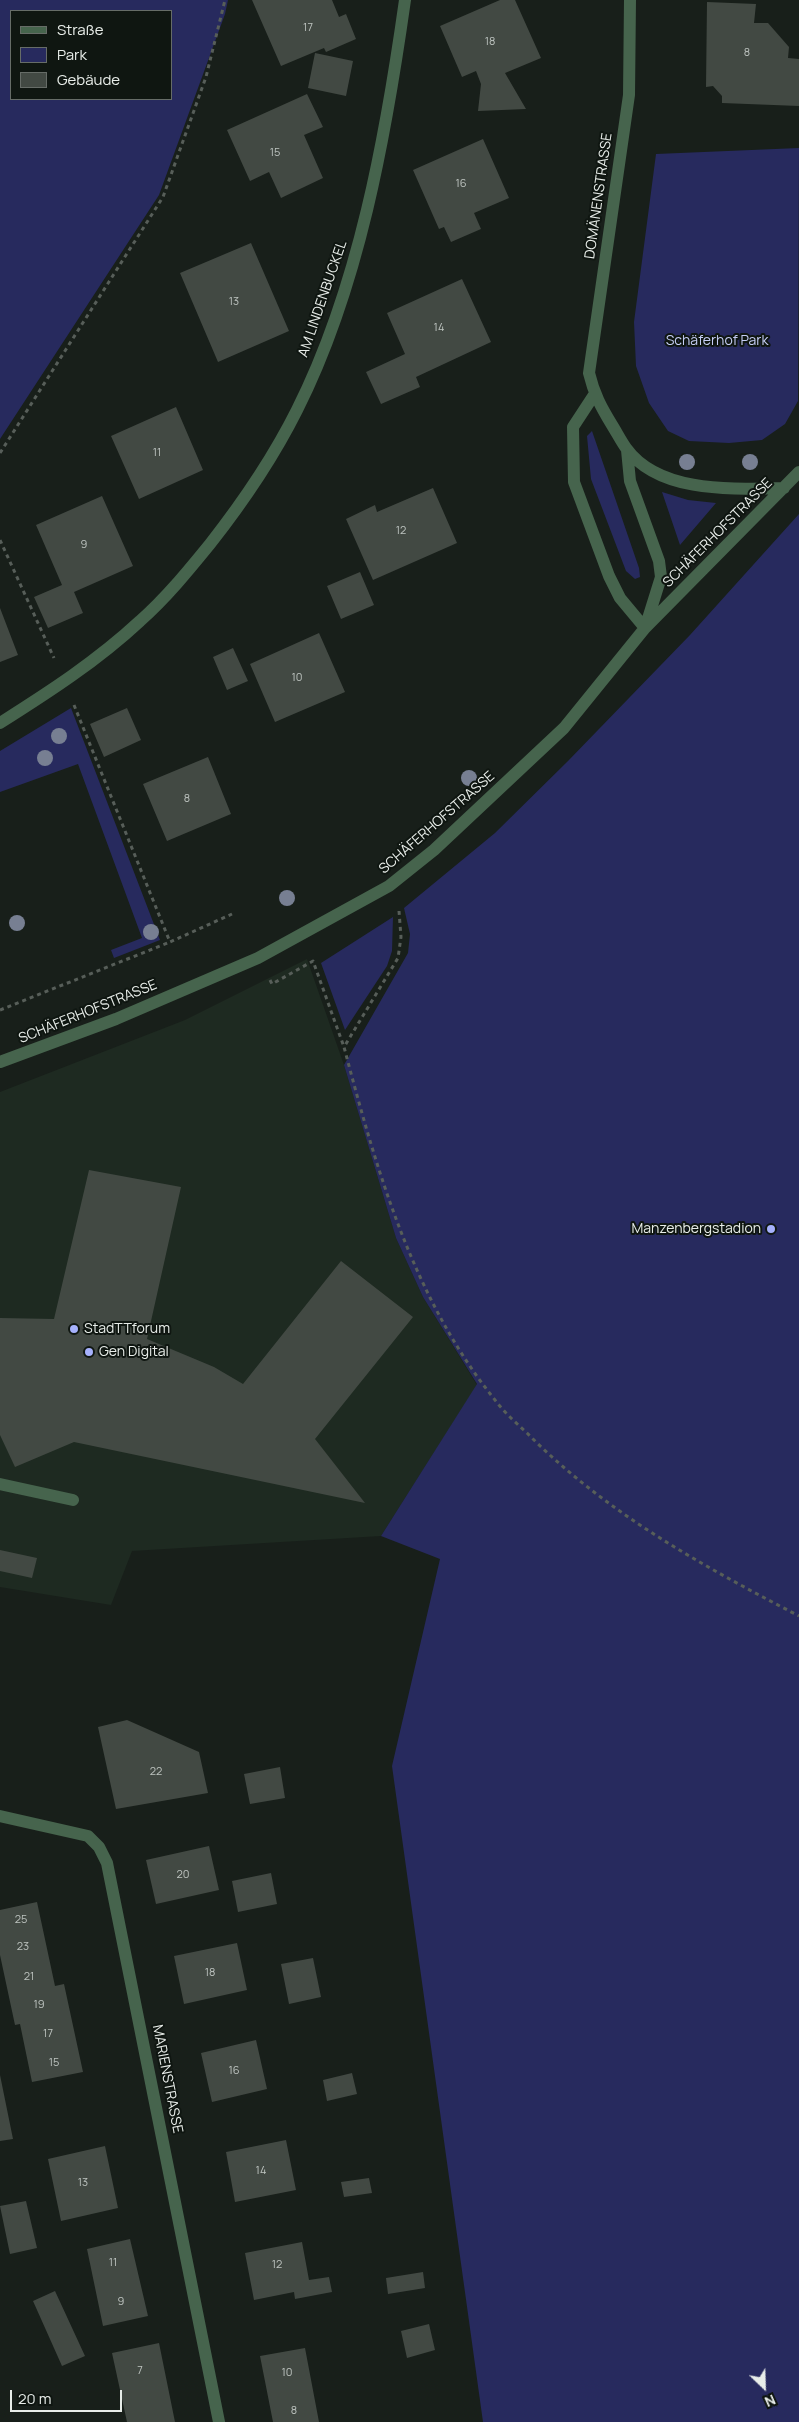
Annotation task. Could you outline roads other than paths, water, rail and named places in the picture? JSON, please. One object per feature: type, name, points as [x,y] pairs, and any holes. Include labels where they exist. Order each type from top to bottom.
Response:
[{"type":"street","name":"AM LINDENBUCKEL","points":[[0,723],[65,681],[141,620],[188,572],[259,477],[298,409],[330,334],[360,234],[379,153],[405,0]]},
{"type":"street","name":"DOMÄNENSTRASSE","points":[[630,0],[629,95],[589,373],[594,395],[627,450],[663,476],[705,488],[726,490],[784,488]]},
{"type":"street","points":[[594,395],[573,427],[574,482],[609,576],[620,598],[645,628]]},
{"type":"street","name":"DOMÄNENSTRASSE","points":[[627,450],[630,482],[650,532],[659,561],[661,577],[645,628]]},
{"type":"street","name":"SCHÄFERHOFSTRASSE","points":[[0,1062],[116,1019],[258,958],[389,886],[434,850],[564,728],[645,628],[799,472]]},
{"type":"street","points":[[0,1484],[72,1500]]},
{"type":"street","name":"MARIENSTRASSE","points":[[0,1816],[88,1836],[99,1847],[108,1863],[219,2422]]},
{"type":"place","name":"Manzenbergstadion","points":[[771,1229]]},
{"type":"place","name":"StadTTforum","points":[[74,1329]]},
{"type":"place","name":"Gen Digital","points":[[89,1352]]},
{"type":"park label","name":"Schäferhof Park","points":[[717,341]]}]
